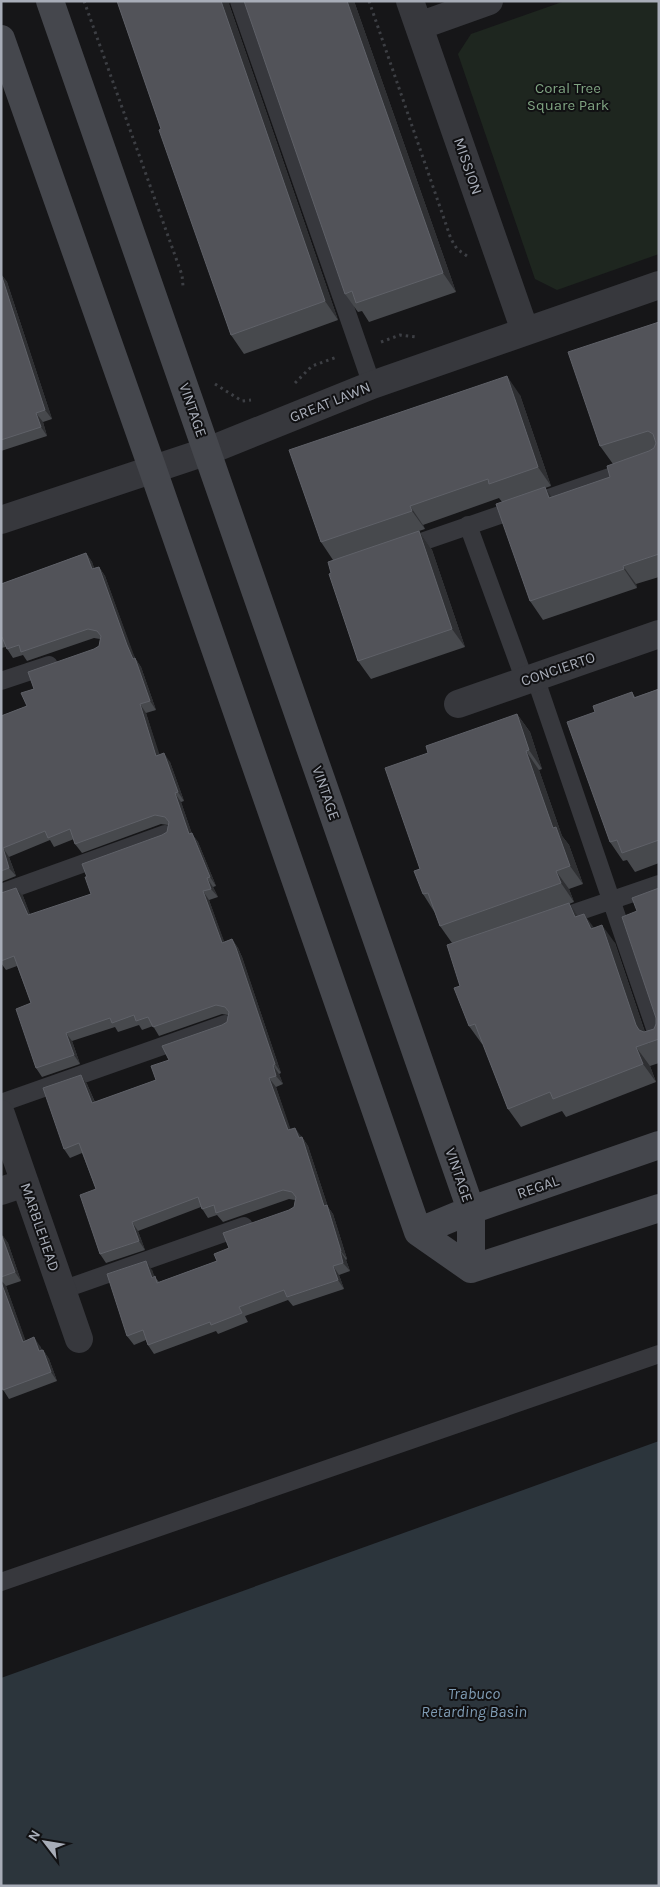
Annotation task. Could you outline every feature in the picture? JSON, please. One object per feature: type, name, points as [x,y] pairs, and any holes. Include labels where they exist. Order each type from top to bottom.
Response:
[{"type":"street","name":"VINTAGE","points":[[50,1],[471,1210],[471,1269]]},
{"type":"street","points":[[414,14],[489,1]]},
{"type":"street","name":"MISSION","points":[[414,14],[525,331]]},
{"type":"street","points":[[1,40],[418,1232],[471,1269],[659,1208]]},
{"type":"street","name":"GREAT LAWN","points":[[1,520],[208,451],[372,385],[659,285]]},
{"type":"street","name":"CONCIERTO","points":[[458,704],[659,634]]},
{"type":"street","name":"MARBLEHEAD","points":[[1,1114],[13,1187],[62,1290],[79,1339]]},
{"type":"street","name":"REGAL","points":[[418,1232],[471,1210],[659,1145]]},
{"type":"lane","points":[[239,1],[372,385]]},
{"type":"lane","points":[[386,554],[659,460]]},
{"type":"lane","points":[[468,525],[530,679],[611,901],[659,1040]]},
{"type":"lane","points":[[1,681],[62,660]]},
{"type":"lane","points":[[1,893],[165,834]]},
{"type":"lane","points":[[539,925],[659,884]]},
{"type":"lane","points":[[1,1103],[225,1024]]},
{"type":"lane","points":[[62,1290],[255,1222]]},
{"type":"lane","points":[[1,1582],[659,1354]]},
{"type":"green space","name":"Coral Tree Square Park","points":[[565,1],[659,1],[659,254],[557,290],[535,279],[458,54],[471,34]]},
{"type":"water","name":"Trabuco Retarding Basin","points":[[659,1441],[659,1886],[1,1886],[1,1678]]},
{"type":"building","points":[[117,1],[221,1],[325,301],[231,335],[159,130],[161,129]]},
{"type":"building","points":[[244,1],[347,1],[443,273],[356,303],[352,291],[345,294]]},
{"type":"building","points":[[1,274],[45,410],[36,413],[41,427],[1,440]]},
{"type":"building","points":[[659,322],[659,554],[623,566],[624,569],[530,601],[496,504],[545,487],[549,498],[610,477],[607,466],[654,448],[656,443],[653,434],[648,431],[600,446],[568,352]]},
{"type":"building","points":[[507,376],[538,467],[489,484],[488,479],[410,506],[412,511],[321,542],[289,450]]},
{"type":"building","points":[[419,531],[452,629],[358,661],[329,574],[331,573],[328,562]]},
{"type":"building","points":[[86,553],[92,569],[99,567],[127,645],[133,659],[135,658],[150,701],[140,704],[156,756],[164,753],[178,792],[175,793],[189,834],[192,833],[210,877],[207,878],[211,889],[203,891],[222,943],[232,939],[236,948],[275,1064],[273,1065],[276,1076],[269,1078],[288,1130],[295,1128],[299,1138],[302,1137],[324,1206],[327,1205],[343,1263],[333,1266],[338,1280],[287,1297],[284,1290],[239,1307],[242,1313],[211,1325],[210,1322],[148,1345],[143,1330],[127,1336],[107,1274],[146,1261],[152,1278],[155,1276],[157,1283],[217,1261],[214,1254],[229,1248],[223,1233],[289,1210],[294,1207],[296,1197],[292,1192],[283,1190],[216,1213],[214,1205],[202,1209],[198,1197],[132,1222],[139,1241],[100,1254],[80,1195],[96,1189],[79,1143],[64,1149],[43,1088],[81,1075],[92,1103],[156,1080],[151,1066],[169,1060],[162,1046],[222,1025],[227,1022],[229,1012],[225,1007],[216,1005],[153,1027],[148,1017],[136,1021],[134,1015],[112,1023],[110,1018],[66,1033],[74,1055],[36,1068],[16,1009],[31,1003],[14,956],[1,961],[1,893],[16,888],[28,915],[91,894],[82,864],[162,835],[167,832],[169,822],[165,817],[155,815],[75,844],[70,829],[48,838],[45,831],[3,848],[9,868],[1,871],[1,716],[27,706],[21,693],[34,689],[28,672],[94,649],[99,646],[101,636],[97,631],[88,629],[21,652],[19,645],[7,649],[1,637],[1,584]]},
{"type":"building","points":[[659,689],[659,840],[622,853],[617,840],[610,842],[567,722],[595,712],[593,706],[632,692],[634,698]]},
{"type":"building","points":[[517,714],[529,750],[526,751],[553,828],[556,827],[570,866],[556,871],[561,883],[440,926],[428,893],[423,894],[414,871],[420,869],[385,768],[428,753],[426,746]]},
{"type":"building","points":[[659,888],[659,1039],[636,1047],[643,1064],[553,1099],[550,1092],[508,1109],[475,1024],[469,1026],[454,988],[460,986],[447,945],[569,903],[575,917],[584,914],[591,929],[602,925],[636,1025],[639,1030],[644,1032],[654,1029],[656,1018],[622,917],[637,911],[632,898]]},
{"type":"building","points":[[1,1234],[15,1272],[1,1277]]},
{"type":"building","points":[[1,1282],[23,1342],[34,1337],[39,1351],[43,1350],[51,1372],[3,1390],[1,1386]]}]
